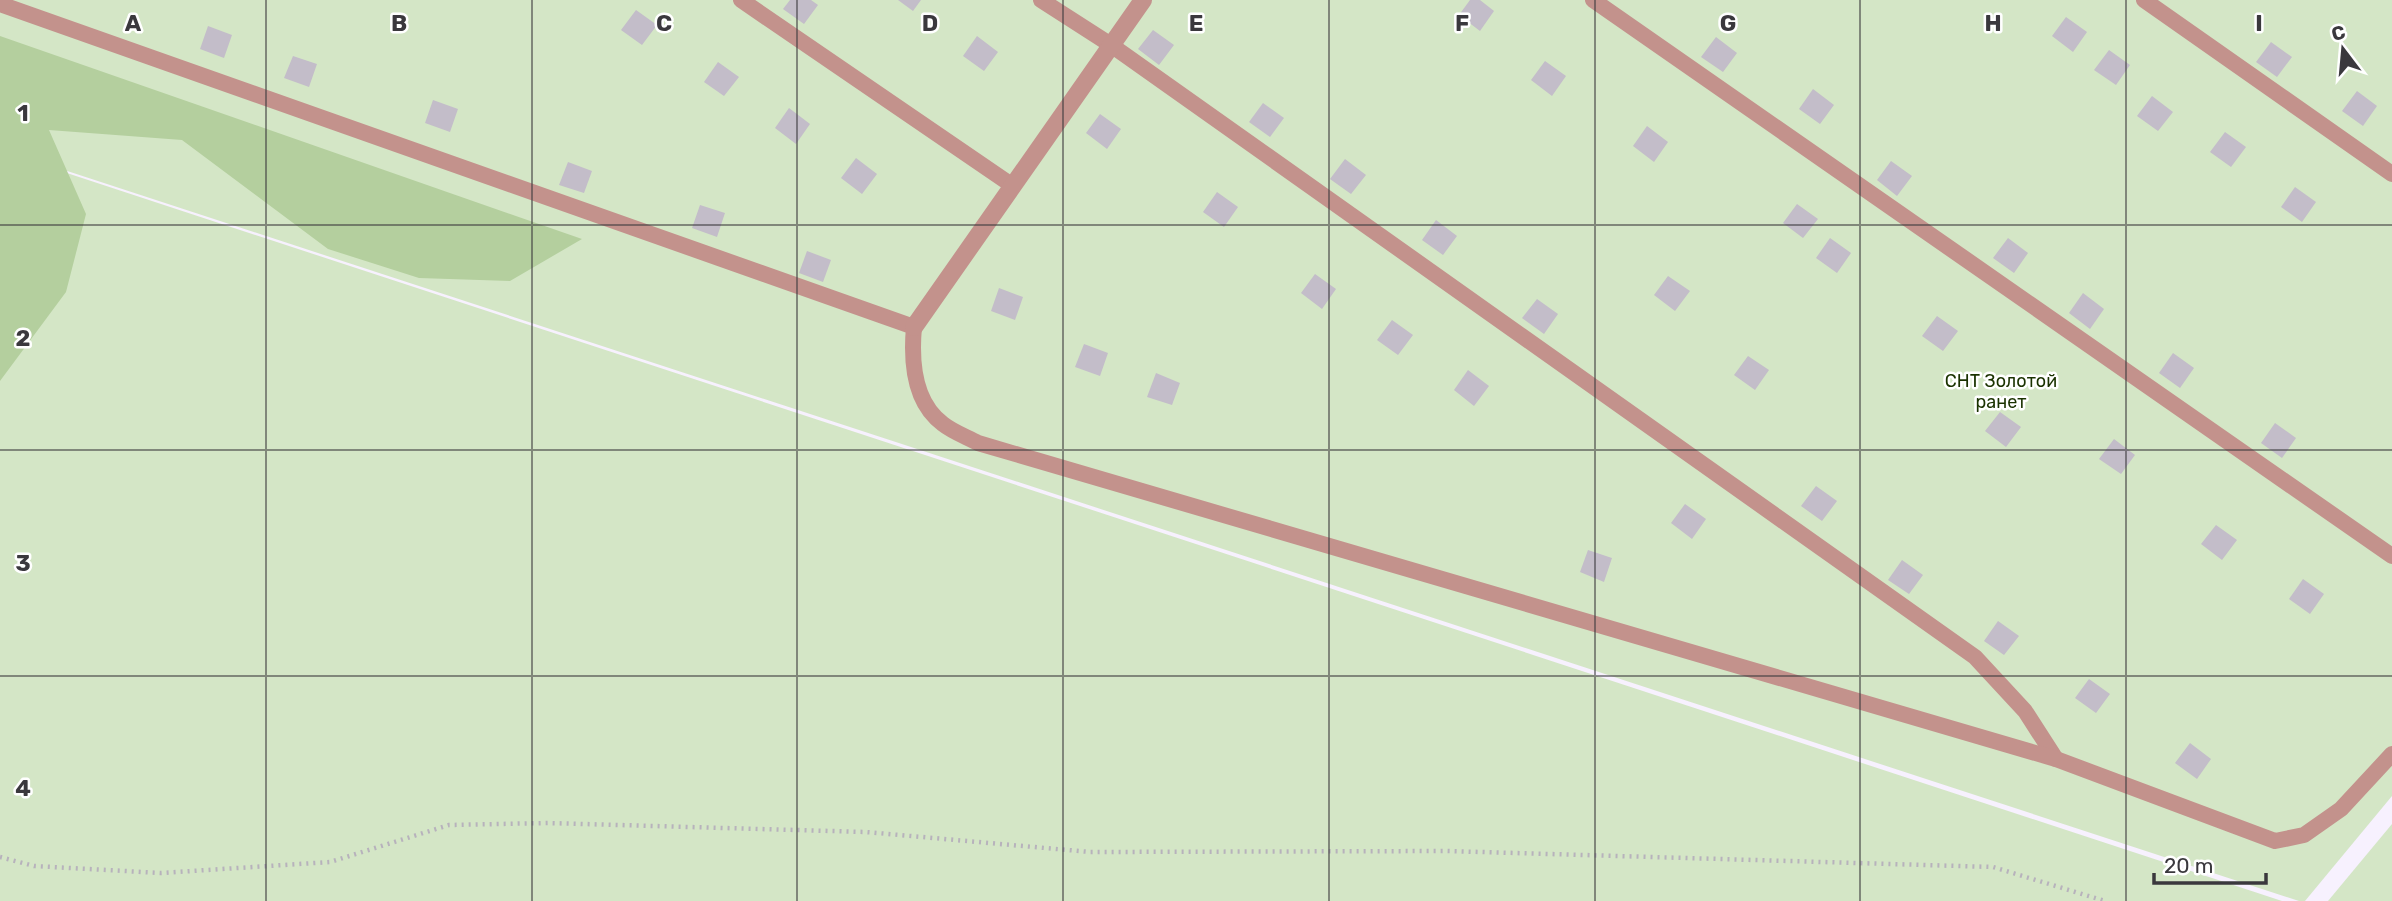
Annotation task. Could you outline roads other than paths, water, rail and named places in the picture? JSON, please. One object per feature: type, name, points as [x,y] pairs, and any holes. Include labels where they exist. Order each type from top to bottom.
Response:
[{"type":"street","points":[[914,327],[1143,0]]},
{"type":"lane","points":[[741,0],[1013,186]]},
{"type":"lane","points":[[1041,0],[1111,45],[1975,657],[2025,711],[2056,760]]},
{"type":"lane","points":[[1593,0],[2392,556]]},
{"type":"lane","points":[[2144,0],[2392,174]]},
{"type":"lane","points":[[0,4],[914,327],[911,363],[922,397],[942,423],[978,443],[2056,760],[2275,841],[2304,835],[2341,809],[2392,754]]},
{"type":"park label","name":"СНТ Золотой ранет","points":[[2001,391]]}]
